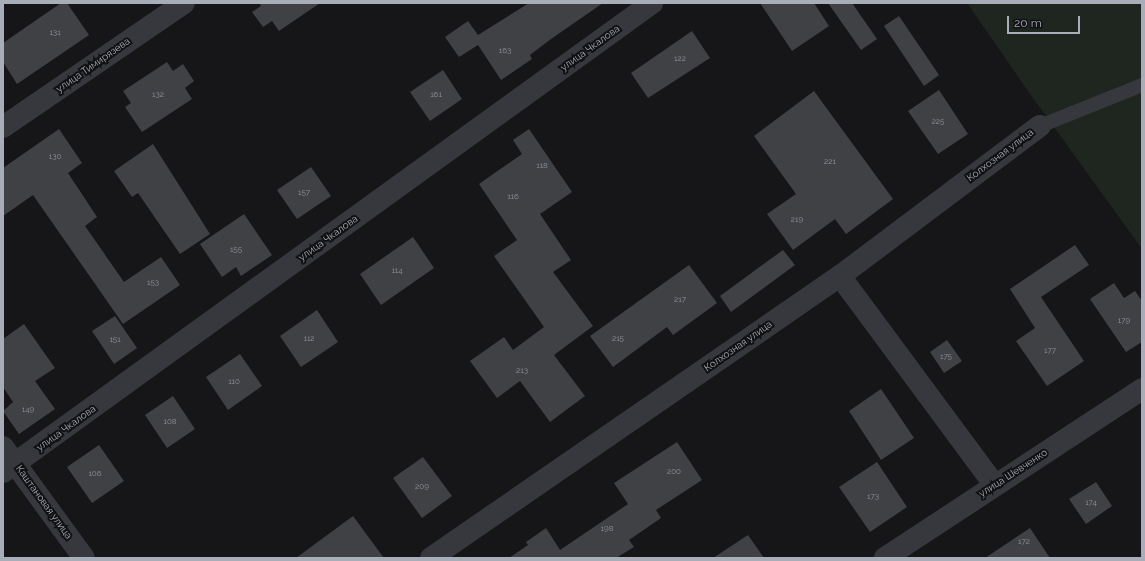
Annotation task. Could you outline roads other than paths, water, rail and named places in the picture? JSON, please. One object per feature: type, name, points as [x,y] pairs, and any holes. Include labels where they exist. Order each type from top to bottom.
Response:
[{"type":"street","name":"улица Тимирязева","points":[[3,128],[184,3]]},
{"type":"street","name":"улица Чкалова","points":[[9,468],[652,3]]},
{"type":"street","name":"Колхозная улица","points":[[431,558],[840,276],[1040,126]]},
{"type":"street","points":[[840,276],[994,484]]},
{"type":"street","name":"улица Шевченко","points":[[885,558],[994,484],[1142,389]]},
{"type":"street","name":"Каштановая улица","points":[[3,447],[9,468],[84,558]]},
{"type":"lane","points":[[1040,126],[1142,85]]}]
